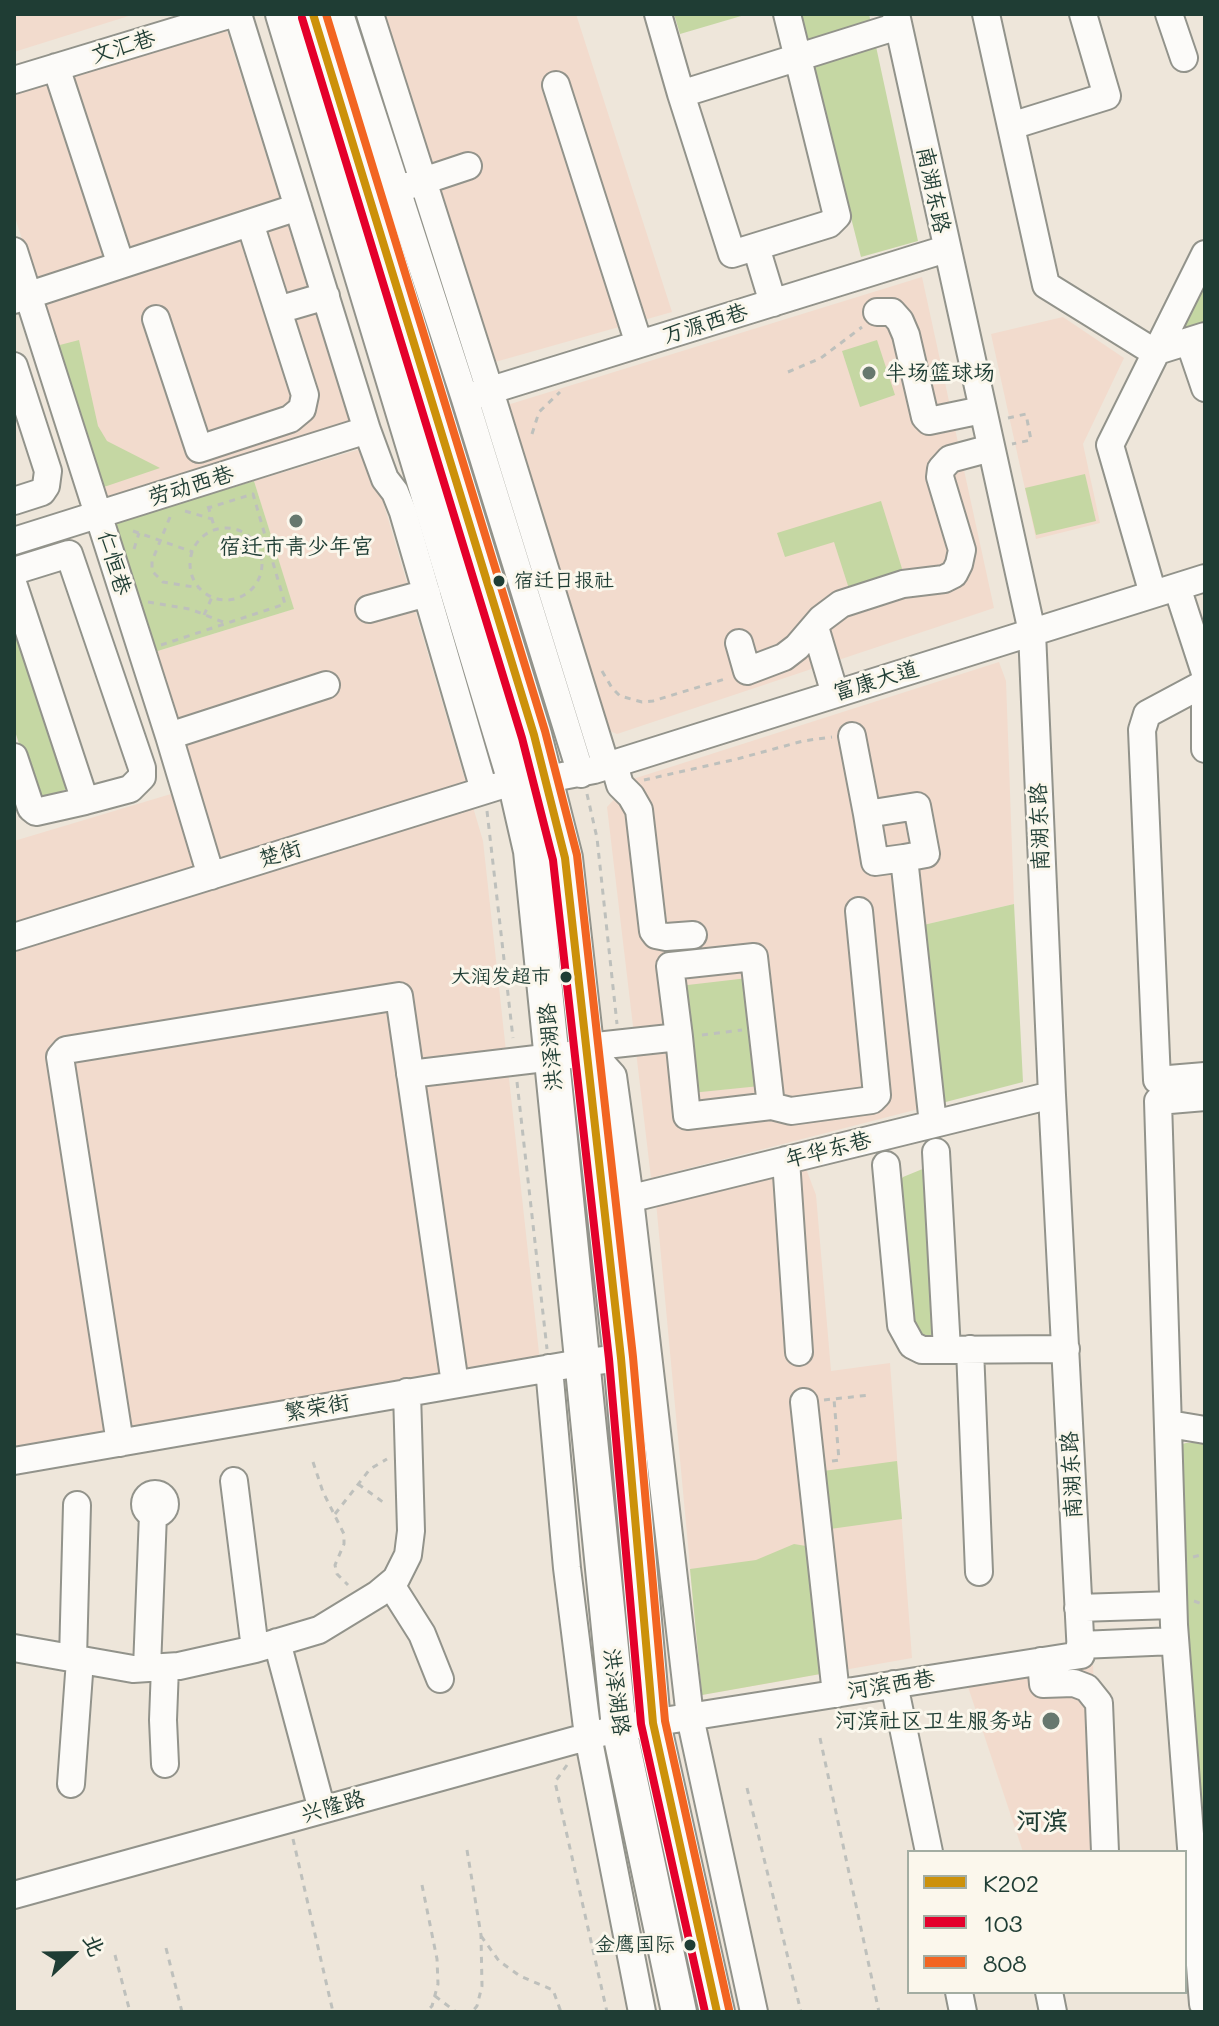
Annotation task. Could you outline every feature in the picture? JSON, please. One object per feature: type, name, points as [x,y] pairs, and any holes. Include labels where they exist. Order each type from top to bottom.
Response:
[{"type":"main road","name":"洪泽湖路","points":[[283,14],[515,784],[531,851],[552,1056],[565,1365],[603,1732],[679,2012]]},
{"type":"main road","name":"洪泽湖路","points":[[313,14],[470,524],[515,784],[565,858],[587,1050],[618,1202],[621,1358],[653,1723],[717,2012]]},
{"type":"street","name":"文汇巷","points":[[14,80],[235,14]]},
{"type":"street","points":[[235,14],[367,430],[385,479],[395,492],[427,593],[515,784]]},
{"type":"street","points":[[340,14],[397,189],[478,395],[556,564],[605,772]]},
{"type":"street","points":[[370,14],[423,181],[478,395],[484,459],[520,576],[605,772],[631,796],[639,810],[653,931],[666,937],[693,935]]},
{"type":"street","points":[[658,14],[732,254],[829,224],[837,216],[787,14]]},
{"type":"street","points":[[986,14],[1046,285],[1154,352],[1197,338],[1205,388]]},
{"type":"street","points":[[1011,126],[1107,96],[1083,14]]},
{"type":"street","points":[[1169,14],[1184,58]]},
{"type":"street","points":[[681,94],[799,58],[897,20]]},
{"type":"street","name":"南湖东路","points":[[897,20],[1032,632],[1080,1650]]},
{"type":"street","points":[[56,67],[121,265]]},
{"type":"street","points":[[556,85],[639,344]]},
{"type":"street","points":[[397,189],[468,166]]},
{"type":"street","points":[[21,297],[298,207]]},
{"type":"street","points":[[156,319],[199,449],[290,419],[302,409],[305,395],[250,223]]},
{"type":"street","points":[[756,247],[773,303]]},
{"type":"street","name":"万源西巷","points":[[478,395],[639,344],[748,322],[773,303],[946,249]]},
{"type":"street","name":"仁恒巷","points":[[14,251],[21,297],[99,515],[120,556],[211,876]]},
{"type":"street","points":[[1205,254],[1110,445],[1165,591],[1205,673]]},
{"type":"street","points":[[278,310],[326,296]]},
{"type":"street","points":[[873,318],[892,312],[900,321],[925,417],[929,421],[984,416]]},
{"type":"street","points":[[14,366],[48,471],[42,492],[14,501]]},
{"type":"street","points":[[395,492],[400,402]]},
{"type":"street","name":"劳动西巷","points":[[14,541],[143,501],[205,496],[367,430]]},
{"type":"street","points":[[739,643],[747,671],[784,657],[841,604],[894,586],[944,579],[954,574],[962,550],[940,477],[941,469],[950,459],[991,448]]},
{"type":"street","points":[[470,524],[484,459]]},
{"type":"street","points":[[14,571],[69,554],[142,768],[142,777],[130,789],[36,812],[31,808],[14,757]]},
{"type":"street","points":[[520,576],[556,564]]},
{"type":"street","name":"富康大道","points":[[515,784],[605,772],[835,694],[1205,578]]},
{"type":"street","points":[[14,586],[85,801]]},
{"type":"street","points":[[369,609],[427,593]]},
{"type":"street","points":[[815,627],[835,694]]},
{"type":"street","points":[[1205,683],[1147,714],[1142,730],[1157,1080],[1205,1076]]},
{"type":"street","points":[[169,736],[326,685]]},
{"type":"street","points":[[1205,704],[1205,749]]},
{"type":"street","points":[[842,737],[867,814],[875,862],[926,854],[917,806],[867,814]]},
{"type":"street","name":"楚街","points":[[14,937],[515,784]]},
{"type":"street","points":[[904,858],[933,1124]]},
{"type":"street","points":[[771,1106],[754,957],[670,966],[687,1116],[771,1106],[791,1111],[872,1100],[877,1095],[859,911]]},
{"type":"street","points":[[120,1443],[60,1057],[66,1050],[399,996],[455,1384]]},
{"type":"street","points":[[410,1074],[679,1037]]},
{"type":"street","name":"年华东巷","points":[[618,1202],[1052,1095]]},
{"type":"street","points":[[1205,1097],[1158,1101],[1173,1605],[1205,2005]]},
{"type":"street","points":[[936,1152],[959,1350],[979,1572]]},
{"type":"street","points":[[786,1160],[799,1352]]},
{"type":"street","points":[[886,1165],[904,1334],[912,1345],[922,1350],[1066,1349]]},
{"type":"street","points":[[618,1202],[690,1717],[754,2012]]},
{"type":"street","name":"繁荣街","points":[[14,1461],[565,1365],[621,1358]]},
{"type":"street","points":[[14,1648],[133,1669],[179,1666],[266,1645],[331,1624],[384,1590],[403,1568],[408,1555],[411,1523],[407,1392]]},
{"type":"street","points":[[804,1402],[836,1694]]},
{"type":"street","points":[[1169,1424],[1205,1430]]},
{"type":"street","points":[[234,1481],[266,1645],[322,1810]]},
{"type":"street","points":[[71,1784],[77,1659],[77,1505]]},
{"type":"street","points":[[153,1514],[156,1667],[165,1764]]},
{"type":"street","points":[[384,1590],[422,1634],[440,1679]]},
{"type":"street","points":[[1078,1608],[1173,1605]]},
{"type":"street","name":"河滨西巷","points":[[653,1723],[1041,1661],[1080,1650],[1175,1641]]},
{"type":"street","points":[[1041,1661],[1043,1684],[1074,1683],[1087,1688],[1099,1703],[1105,1850]]},
{"type":"street","points":[[894,1684],[929,1850]]},
{"type":"street","name":"兴隆路","points":[[14,1895],[603,1732],[653,1723]]},
{"type":"street","points":[[603,1732],[642,2012]]},
{"type":"path","points":[[788,372],[836,349],[873,318]]},
{"type":"path","points":[[532,434],[539,412],[561,392]]},
{"type":"path","points":[[984,416],[1026,414],[1031,440],[991,448]]},
{"type":"path","points":[[154,647],[285,604],[253,494],[205,496],[215,530]]},
{"type":"path","points":[[120,556],[143,501]]},
{"type":"path","points":[[177,508],[212,519]]},
{"type":"path","points":[[172,513],[151,566],[156,578],[174,585],[200,588]]},
{"type":"path","points":[[215,530],[237,530],[247,535],[261,553],[261,575],[248,593],[237,599],[212,597],[200,588],[191,569],[193,552],[204,535],[215,530]]},
{"type":"path","points":[[133,531],[193,552]]},
{"type":"path","points":[[120,556],[139,533]]},
{"type":"path","points":[[261,553],[269,549]]},
{"type":"path","points":[[204,615],[212,597]]},
{"type":"path","points":[[138,598],[155,604],[181,606],[228,624]]},
{"type":"path","points":[[602,671],[620,696],[642,702],[728,678]]},
{"type":"path","points":[[605,772],[737,759],[803,741],[842,737]]},
{"type":"path","points":[[679,1037],[762,1028]]},
{"type":"path","points":[[804,1402],[870,1395]]},
{"type":"path","points":[[811,1463],[839,1460],[834,1399]]},
{"type":"path","points":[[335,1514],[379,1462],[409,1448]]},
{"type":"path","points":[[313,1462],[323,1492],[344,1534],[344,1544],[335,1565],[337,1574],[354,1588],[384,1590]]},
{"type":"path","points":[[358,1484],[411,1523]]},
{"type":"path","points":[[603,1732],[555,1782],[607,2012]]},
{"type":"path","points":[[820,1738],[879,2012]]},
{"type":"path","points":[[747,1788],[801,2012]]},
{"type":"path","points":[[288,1820],[333,2012]]},
{"type":"path","points":[[467,1850],[481,1935],[482,1986],[477,2006],[472,2012]]},
{"type":"path","points":[[422,1885],[437,1959],[438,1984],[432,2006],[426,2012]]},
{"type":"path","points":[[481,1935],[499,1961],[509,1969],[553,1990],[561,2012]]},
{"type":"path","points":[[166,1948],[182,2012]]},
{"type":"path","points":[[115,1955],[130,2012]]},
{"type":"path","points":[[435,1996],[456,2012]]},
{"type":"shaded area","points":[[14,14],[135,14],[14,52]]},
{"type":"shaded area","points":[[376,14],[576,14],[672,312],[488,364]]},
{"type":"shaded area","points":[[225,25],[350,422],[105,500],[14,214],[14,89]]},
{"type":"shaded area","points":[[922,277],[994,608],[617,734],[587,721],[491,410]]},
{"type":"shaded area","points":[[1063,317],[1124,358],[1083,444],[1100,523],[1036,539],[991,334]]},
{"type":"shaded area","points":[[367,447],[483,841],[540,1362],[14,1456],[14,841],[191,788],[148,654],[293,609],[254,481]]},
{"type":"shaded area","points":[[999,662],[1006,681],[1014,904],[919,926],[938,1104],[651,1178],[607,807],[633,779]]},
{"type":"shaded area","points":[[805,1166],[816,1195],[831,1371],[890,1363],[912,1658],[702,1695],[656,1202]]},
{"type":"shaded area","points":[[1093,1665],[1101,1850],[1022,1850],[968,1687]]},
{"type":"green space","points":[[674,14],[748,14],[680,34]]},
{"type":"green space","points":[[799,14],[869,14],[918,241],[861,257]]},
{"type":"green space","points":[[1205,286],[1205,330],[1187,332],[1185,325]]},
{"type":"green space","points":[[79,340],[98,426],[107,441],[160,468],[101,488],[56,346]]},
{"type":"green space","name":"半场篮球场","points":[[877,340],[895,395],[860,407],[842,351]]},
{"type":"green space","points":[[1085,474],[1096,521],[1036,535],[1025,488]]},
{"type":"green space","points":[[254,481],[294,609],[148,654],[108,525]]},
{"type":"green space","points":[[881,501],[904,575],[850,592],[834,542],[785,557],[777,533]]},
{"type":"green space","points":[[14,609],[71,787],[42,800],[35,794],[14,728]]},
{"type":"green space","points":[[1014,904],[1023,1082],[938,1104],[919,926]]},
{"type":"green space","points":[[748,978],[760,1086],[691,1093],[679,986]]},
{"type":"green space","points":[[925,1168],[937,1333],[927,1339],[914,1335],[897,1185],[903,1177]]},
{"type":"green space","points":[[1205,1443],[1205,1809],[1198,1809],[1179,1445]]},
{"type":"green space","points":[[897,1461],[902,1519],[823,1530],[816,1472]]},
{"type":"green space","points":[[794,1544],[806,1546],[814,1553],[826,1673],[702,1695],[690,1569],[756,1560]]},
{"type":"transit line","name":"K202","points":[[313,14],[534,735],[565,858],[621,1358],[653,1723],[717,2012]]},
{"type":"transit line","name":"808","points":[[326,14],[545,731],[577,855],[633,1357],[665,1721],[729,2009]]},
{"type":"transit line","name":"103","points":[[302,18],[522,738],[553,860],[609,1359],[641,1724],[705,2012]]},
{"type":"place","name":"半场篮球场","points":[[869,373]]},
{"type":"place","name":"宿迁市青少年宫","points":[[296,521]]},
{"type":"place","name":"宿迁日报社","points":[[499,581]]},
{"type":"place","name":"大润发超市","points":[[566,977]]},
{"type":"place","name":"河滨社区卫生服务站","points":[[1051,1721]]},
{"type":"place","name":"金鹰国际","points":[[690,1945]]},
{"type":"district","name":"河滨","points":[[1042,1822]]}]
